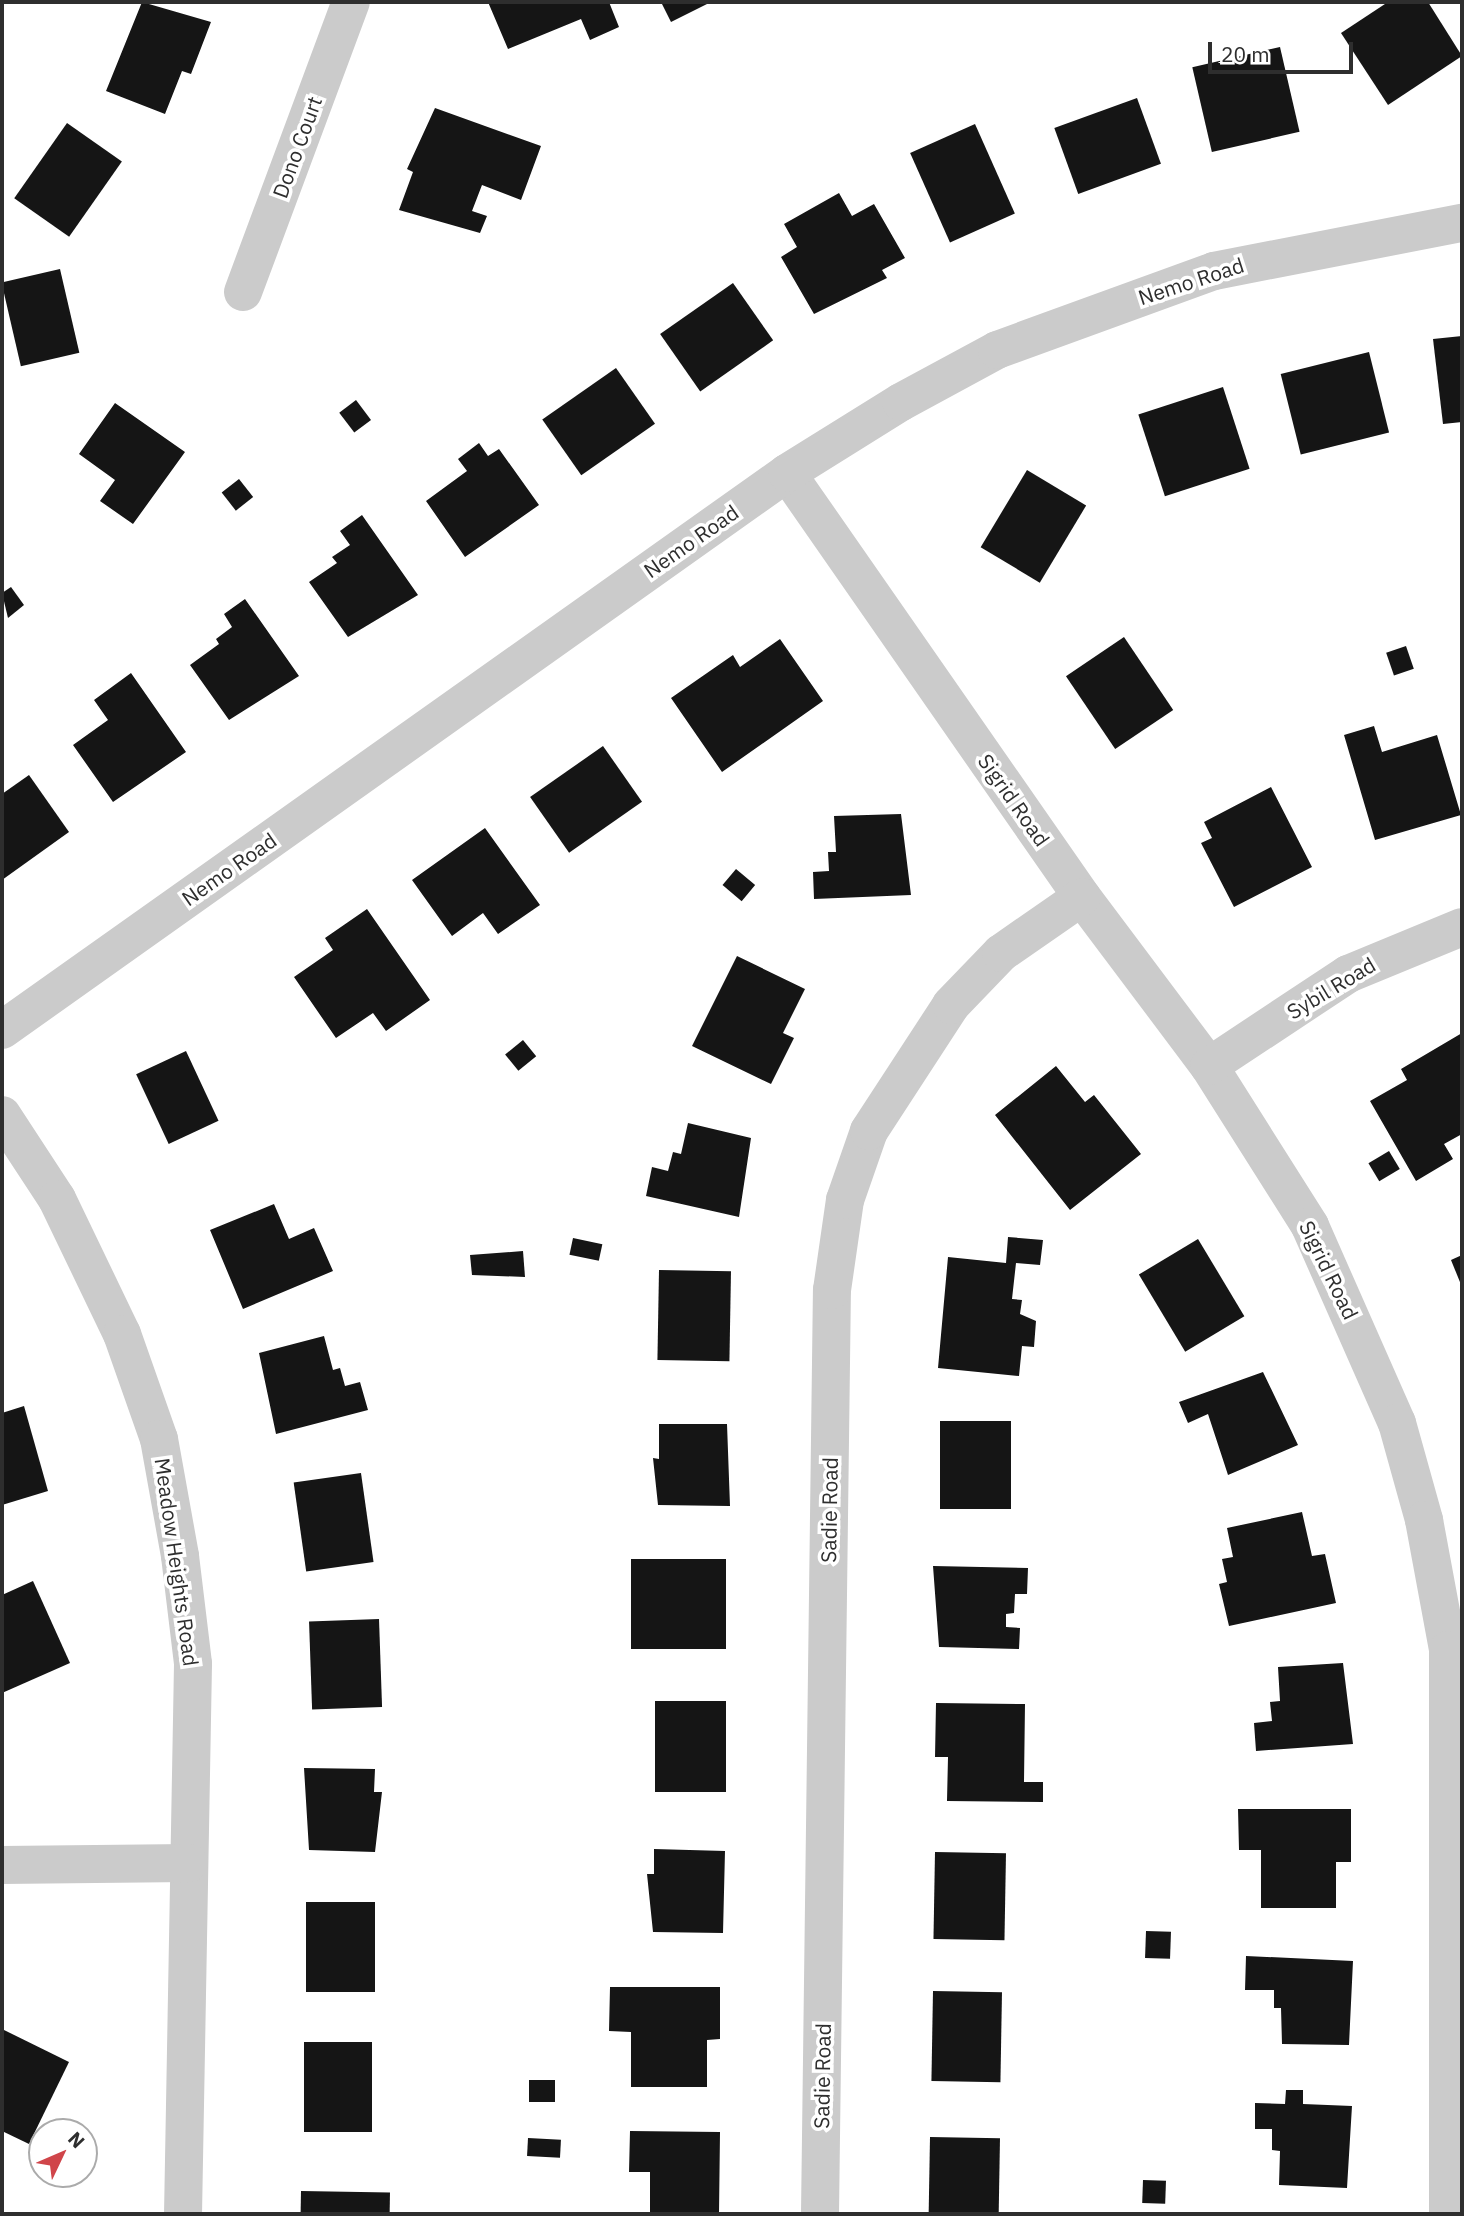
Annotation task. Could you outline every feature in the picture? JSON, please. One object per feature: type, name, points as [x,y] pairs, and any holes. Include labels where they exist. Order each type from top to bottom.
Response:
[{"type":"street","name":"Dono Court","points":[[243,292],[351,2]]},
{"type":"street","name":"Nemo Road","points":[[2,1030],[787,473],[901,402],[1009,345],[1214,271],[1462,223]]},
{"type":"street","name":"Sigrid Road","points":[[787,473],[1082,897],[1209,1066],[1310,1226],[1388,1400],[1424,1520],[1455,1650],[1448,2214]]},
{"type":"street","name":"Sadie Road","points":[[820,2214],[832,1290],[845,1200],[870,1131],[951,1005],[1001,953],[1082,897]]},
{"type":"street","name":"Sybil Road","points":[[1209,1066],[1348,974],[1462,927]]},
{"type":"street","name":"Meadow Heights Road","points":[[2,1115],[57,1199],[122,1334],[159,1439],[192,1664],[183,2214]]},
{"type":"street","points":[[2,1865],[189,1863]]},
{"type":"building","points":[[142,2],[211,22],[191,74],[182,71],[165,114],[106,91]]},
{"type":"building","points":[[488,2],[609,2],[619,27],[590,40],[581,19],[508,49]]},
{"type":"building","points":[[661,2],[711,2],[671,22]]},
{"type":"building","points":[[1388,2],[1428,2],[1462,56],[1388,105],[1341,33]]},
{"type":"building","points":[[1280,47],[1300,132],[1212,152],[1192,67]]},
{"type":"building","points":[[1137,98],[1161,164],[1078,194],[1054,128]]},
{"type":"building","points":[[435,108],[541,146],[521,200],[482,185],[472,211],[487,216],[480,233],[399,210],[413,172],[407,169]]},
{"type":"building","points":[[67,123],[122,161],[69,237],[14,198]]},
{"type":"building","points":[[975,124],[1015,214],[950,242],[910,153]]},
{"type":"building","points":[[839,193],[852,216],[874,204],[905,258],[882,270],[887,278],[814,314],[781,257],[797,247],[784,224]]},
{"type":"building","points":[[60,269],[79,353],[21,366],[2,282]]},
{"type":"building","points":[[733,283],[773,340],[700,391],[660,334]]},
{"type":"building","points":[[1462,336],[1462,422],[1443,424],[1433,339]]},
{"type":"building","points":[[1369,352],[1389,433],[1301,455],[1281,374]]},
{"type":"building","points":[[616,368],[655,424],[581,475],[542,420]]},
{"type":"building","points":[[1223,387],[1250,469],[1165,496],[1138,415]]},
{"type":"building","points":[[356,400],[371,420],[354,433],[339,413]]},
{"type":"building","points":[[115,403],[185,452],[133,524],[100,501],[115,480],[79,454]]},
{"type":"building","points":[[479,443],[488,456],[499,449],[539,505],[465,557],[426,501],[467,471],[458,459]]},
{"type":"building","points":[[1027,470],[1086,506],[1040,583],[981,547]]},
{"type":"building","points":[[239,479],[253,497],[236,511],[222,493]]},
{"type":"building","points":[[362,515],[418,595],[348,637],[309,582],[337,563],[332,557],[350,545],[340,531]]},
{"type":"building","points":[[11,587],[24,605],[8,618],[2,593]]},
{"type":"building","points":[[245,599],[299,676],[229,720],[190,665],[219,644],[216,639],[232,627],[224,614]]},
{"type":"building","points":[[1124,637],[1173,710],[1115,749],[1066,676]]},
{"type":"building","points":[[780,639],[823,701],[722,772],[671,698],[733,655],[740,667]]},
{"type":"building","points":[[1406,646],[1414,669],[1394,676],[1386,653]]},
{"type":"building","points":[[131,673],[186,752],[113,802],[73,745],[108,720],[94,700]]},
{"type":"building","points":[[1374,726],[1382,752],[1437,735],[1461,815],[1375,840],[1344,735]]},
{"type":"building","points":[[603,746],[642,802],[569,853],[530,797]]},
{"type":"building","points":[[29,775],[69,832],[2,880],[2,794]]},
{"type":"building","points":[[1271,787],[1312,867],[1234,907],[1201,843],[1212,838],[1204,822]]},
{"type":"building","points":[[901,814],[911,895],[814,899],[813,872],[829,871],[828,852],[836,852],[834,816]]},
{"type":"building","points":[[485,828],[540,905],[498,934],[483,913],[452,936],[412,880]]},
{"type":"building","points":[[736,869],[755,885],[742,901],[723,885]]},
{"type":"building","points":[[367,909],[430,1000],[386,1031],[373,1013],[336,1038],[294,977],[333,950],[325,938]]},
{"type":"building","points":[[737,956],[805,989],[783,1033],[794,1038],[771,1084],[692,1046]]},
{"type":"building","points":[[1462,1033],[1462,1134],[1444,1144],[1453,1159],[1416,1181],[1370,1101],[1407,1080],[1401,1069]]},
{"type":"building","points":[[523,1040],[536,1056],[518,1071],[505,1054]]},
{"type":"building","points":[[186,1051],[219,1121],[169,1144],[136,1074]]},
{"type":"building","points":[[1056,1066],[1085,1102],[1094,1095],[1141,1154],[1070,1210],[995,1115]]},
{"type":"building","points":[[688,1123],[751,1138],[739,1217],[646,1196],[652,1167],[668,1171],[673,1152],[681,1154]]},
{"type":"building","points":[[1389,1151],[1400,1169],[1379,1181],[1368,1163]]},
{"type":"building","points":[[274,1204],[289,1239],[314,1228],[333,1271],[243,1309],[210,1230]]},
{"type":"building","points":[[1008,1237],[1043,1240],[1040,1265],[1016,1263],[1012,1299],[1022,1300],[1020,1314],[1036,1321],[1034,1347],[1022,1346],[1019,1376],[938,1368],[948,1257],[1006,1263]]},
{"type":"building","points":[[573,1238],[602,1244],[599,1261],[569,1255]]},
{"type":"building","points":[[1198,1239],[1244,1316],[1185,1352],[1139,1275]]},
{"type":"building","points":[[523,1251],[525,1277],[472,1275],[470,1255]]},
{"type":"building","points":[[1462,1255],[1462,1287],[1451,1260]]},
{"type":"building","points":[[659,1270],[731,1271],[729,1361],[657,1360]]},
{"type":"building","points":[[324,1336],[333,1370],[340,1368],[345,1386],[360,1382],[368,1410],[276,1434],[259,1353]]},
{"type":"building","points":[[1263,1372],[1298,1445],[1228,1475],[1208,1414],[1188,1423],[1179,1402]]},
{"type":"building","points":[[24,1406],[48,1491],[2,1505],[2,1413]]},
{"type":"building","points":[[940,1421],[1011,1421],[1011,1509],[940,1509]]},
{"type":"building","points":[[659,1424],[727,1424],[730,1506],[658,1505],[653,1458],[659,1459]]},
{"type":"building","points":[[361,1473],[374,1562],[306,1572],[294,1482]]},
{"type":"building","points":[[1302,1512],[1312,1556],[1325,1554],[1336,1603],[1229,1626],[1219,1584],[1227,1582],[1222,1559],[1233,1557],[1227,1528]]},
{"type":"building","points":[[631,1559],[726,1559],[726,1649],[631,1649]]},
{"type":"building","points":[[933,1566],[1028,1568],[1027,1594],[1015,1594],[1014,1613],[1006,1614],[1006,1627],[1020,1628],[1019,1649],[939,1647]]},
{"type":"building","points":[[33,1581],[70,1663],[2,1693],[2,1595]]},
{"type":"building","points":[[379,1619],[382,1707],[312,1709],[309,1621]]},
{"type":"building","points":[[1343,1663],[1353,1744],[1256,1751],[1254,1723],[1272,1721],[1270,1702],[1280,1701],[1278,1667]]},
{"type":"building","points":[[655,1701],[726,1701],[726,1792],[655,1792]]},
{"type":"building","points":[[936,1703],[1025,1704],[1024,1782],[1043,1782],[1043,1802],[947,1801],[948,1757],[935,1757]]},
{"type":"building","points":[[304,1768],[375,1769],[374,1792],[382,1792],[375,1852],[309,1850]]},
{"type":"building","points":[[1238,1809],[1351,1809],[1351,1862],[1336,1862],[1336,1908],[1261,1908],[1261,1850],[1239,1850]]},
{"type":"building","points":[[654,1849],[725,1851],[723,1933],[653,1932],[647,1874],[654,1874]]},
{"type":"building","points":[[935,1852],[1006,1853],[1004,1940],[933,1939]]},
{"type":"building","points":[[306,1902],[375,1902],[375,1992],[306,1992]]},
{"type":"building","points":[[1146,1931],[1171,1932],[1170,1959],[1145,1958]]},
{"type":"building","points":[[1246,1956],[1353,1961],[1349,2045],[1282,2044],[1281,2008],[1274,2008],[1274,1990],[1245,1990]]},
{"type":"building","points":[[610,1987],[720,1987],[720,2039],[707,2040],[707,2087],[631,2087],[631,2032],[609,2031]]},
{"type":"building","points":[[933,1991],[1002,1992],[1000,2082],[931,2081]]},
{"type":"building","points":[[2,2029],[69,2062],[42,2118],[28,2118],[28,2144],[2,2131]]},
{"type":"building","points":[[304,2042],[372,2042],[372,2132],[304,2132]]},
{"type":"building","points":[[529,2080],[555,2080],[555,2102],[529,2102]]},
{"type":"building","points":[[1286,2090],[1303,2090],[1303,2104],[1352,2106],[1347,2188],[1279,2185],[1280,2151],[1272,2150],[1272,2129],[1255,2129],[1255,2103],[1285,2104]]},
{"type":"building","points":[[630,2131],[720,2132],[719,2214],[650,2214],[650,2172],[629,2172]]},
{"type":"building","points":[[930,2137],[1000,2138],[999,2214],[929,2214]]},
{"type":"building","points":[[528,2138],[561,2140],[560,2158],[527,2156]]},
{"type":"building","points":[[1143,2180],[1166,2181],[1165,2204],[1142,2203]]},
{"type":"building","points":[[301,2191],[390,2193],[390,2214],[301,2214]]}]
